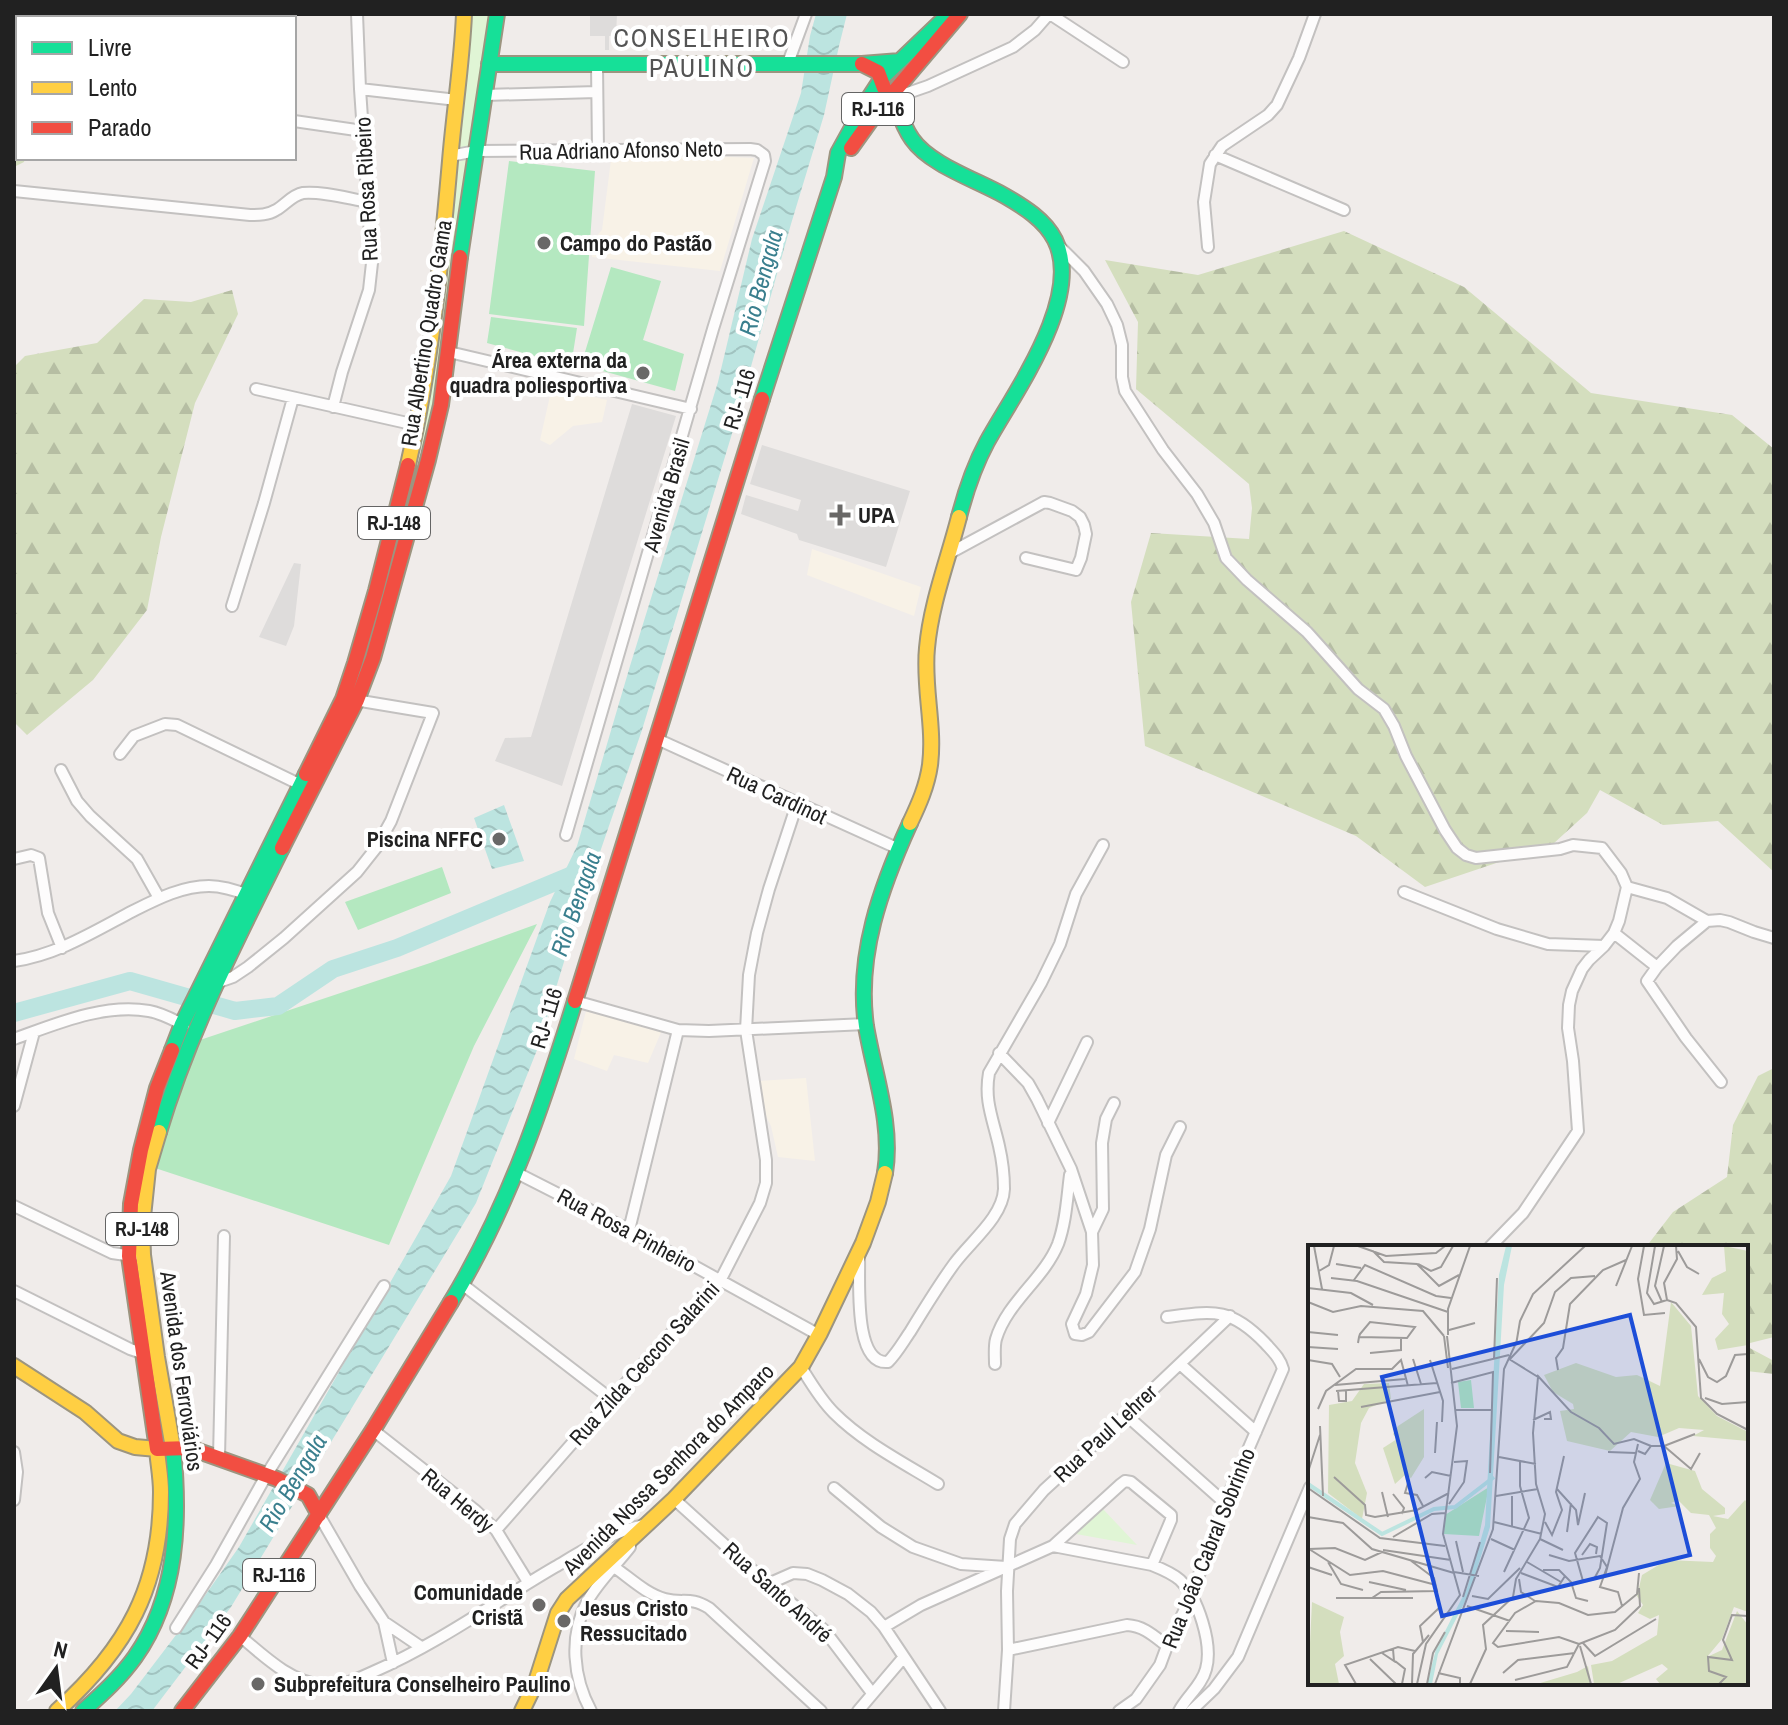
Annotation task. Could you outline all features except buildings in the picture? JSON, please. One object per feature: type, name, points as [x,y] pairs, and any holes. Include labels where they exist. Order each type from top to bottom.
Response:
[{"type":"main road","name":"Rua Albertino Quadro Gama","points":[[252,896],[301,785],[350,700],[353,672],[410,456],[432,326],[464,14]]},
{"type":"main road","name":"Rua Albertino Quadro Gama","points":[[191,1021],[350,700],[384,620],[441,405],[497,14]]},
{"type":"main road","name":"RJ-116","points":[[882,78],[949,14]]},
{"type":"main road","name":"RJ- 116","points":[[182,1711],[197,1705],[319,1515],[462,1284],[496,1220],[546,1094],[834,177],[863,129],[872,106],[894,98],[960,14]]},
{"type":"main road","points":[[489,64],[857,64],[900,61],[918,57],[931,48]]},
{"type":"main road","points":[[857,64],[874,67],[882,78],[883,96],[872,106]]},
{"type":"main road","points":[[857,64],[868,87],[872,106]]},
{"type":"main road","points":[[894,98],[900,119],[918,148],[1022,206],[1043,224],[1058,245]]},
{"type":"main road","name":"Avenida Nossa Senhora do Amparo","points":[[522,1711],[536,1682],[558,1613],[567,1599],[649,1524],[801,1367],[859,1251],[877,1205],[888,1146],[866,1024],[863,982],[867,948],[875,916],[926,783],[932,754],[926,674],[927,637],[936,596],[973,472],[1051,325],[1061,288],[1058,245]]},
{"type":"main road","points":[[410,456],[428,460]]},
{"type":"main road","name":"RJ-148","points":[[57,1711],[111,1656],[139,1608],[151,1578],[159,1534],[161,1492],[150,1355],[131,1204],[157,1088],[191,1021]]},
{"type":"main road","name":"Avenida dos Ferroviários","points":[[83,1711],[114,1684],[134,1658],[160,1610],[173,1568],[177,1478],[173,1448],[150,1355]]},
{"type":"main road","points":[[14,1366],[75,1405],[118,1441],[135,1447],[190,1448],[272,1476],[308,1495],[319,1515]]},
{"type":"street","name":"Rua Rosa Ribeiro","points":[[333,407],[369,290],[372,263],[357,14]]},
{"type":"street","points":[[794,63],[806,14]]},
{"type":"street","points":[[894,98],[941,81],[1013,47],[1050,14],[1123,62]]},
{"type":"street","points":[[1208,247],[1204,202],[1210,164],[1222,146],[1268,115],[1277,105],[1315,14]]},
{"type":"street","points":[[597,65],[598,150]]},
{"type":"street","points":[[360,89],[457,100]]},
{"type":"street","points":[[485,95],[597,92]]},
{"type":"street","points":[[296,121],[363,131]]},
{"type":"street","name":"Rua Adriano Afonso Neto","points":[[450,156],[476,151],[750,149],[764,155]]},
{"type":"street","name":"Avenida Brasil","points":[[566,835],[765,161],[764,155]]},
{"type":"street","points":[[1215,155],[1344,210]]},
{"type":"street","points":[[14,191],[250,215],[275,211],[301,193],[369,202]]},
{"type":"street","points":[[1058,245],[1084,271],[1107,304],[1122,345],[1125,391],[1209,513],[1226,558],[1307,632],[1358,689],[1384,709],[1457,848],[1476,858],[1573,845],[1602,848],[1621,873],[1627,887],[1619,921],[1614,933],[1589,960],[1576,980],[1569,1005],[1578,1131],[1523,1213],[1492,1245]]},
{"type":"street","points":[[449,352],[691,409]]},
{"type":"street","points":[[256,389],[416,425]]},
{"type":"street","points":[[232,606],[293,398]]},
{"type":"street","points":[[948,554],[1044,502],[1080,517],[1086,534],[1076,570],[1026,558]]},
{"type":"street","points":[[206,990],[248,967],[357,872],[376,848],[391,821],[433,713],[350,700]]},
{"type":"street","points":[[120,754],[134,736],[165,724],[177,725],[301,785]]},
{"type":"street","name":"Rua Cardinot","points":[[657,739],[899,849]]},
{"type":"street","points":[[61,770],[77,801],[137,859],[159,898]]},
{"type":"street","name":"Rua Zilda Ceccon Salarini","points":[[496,1530],[721,1279],[760,1203],[766,1183],[763,1136],[746,1030],[749,975],[769,889],[797,804]]},
{"type":"street","points":[[859,1251],[861,1325],[866,1345],[874,1359],[888,1362],[954,1264],[1000,1206],[1004,1191],[1000,1148],[987,1101],[989,1073],[1041,983],[1060,944],[1076,894],[1103,845]]},
{"type":"street","points":[[14,859],[31,855],[39,858],[48,913],[62,948]]},
{"type":"street","points":[[14,961],[62,948],[159,898],[192,887],[212,886],[252,896]]},
{"type":"street","points":[[1627,887],[1667,898],[1707,921],[1729,922],[1774,938]]},
{"type":"street","points":[[1404,892],[1497,929],[1548,944],[1604,946]]},
{"type":"street","points":[[1707,921],[1677,946],[1647,981],[1721,1082]]},
{"type":"street","points":[[1614,933],[1657,967]]},
{"type":"street","points":[[575,1001],[678,1030],[866,1024]]},
{"type":"street","points":[[14,1039],[105,1010],[152,1011],[191,1021]]},
{"type":"street","points":[[629,1230],[678,1030]]},
{"type":"street","points":[[14,1106],[34,1032]]},
{"type":"street","points":[[1048,1123],[1087,1042]]},
{"type":"street","points":[[999,1053],[1028,1083],[1037,1099],[1071,1169],[1092,1232],[1093,1265],[1086,1294],[1072,1327],[1075,1334],[1086,1334],[1092,1328],[1135,1272],[1150,1229],[1166,1155],[1180,1127]]},
{"type":"street","points":[[1092,1232],[1103,1209],[1102,1143],[1106,1119],[1114,1103]]},
{"type":"street","points":[[995,1364],[995,1340],[1004,1321],[1040,1276],[1057,1245],[1064,1223],[1071,1169]]},
{"type":"street","name":"Rua Rosa Pinheiro","points":[[517,1173],[721,1279],[819,1335]]},
{"type":"street","points":[[14,1206],[112,1253],[136,1256]]},
{"type":"street","points":[[219,1457],[224,1236]]},
{"type":"street","points":[[462,1284],[611,1399]]},
{"type":"street","points":[[176,1628],[272,1476],[384,1286]]},
{"type":"street","points":[[14,1291],[150,1355]]},
{"type":"street","points":[[1167,1317],[1197,1313],[1230,1316]]},
{"type":"street","name":"Rua Paul Lehrer","points":[[1008,1566],[1010,1539],[1015,1524],[1044,1490],[1230,1316]]},
{"type":"street","name":"Rua João Cabral Sobrinho","points":[[1119,1711],[1136,1699],[1160,1665],[1191,1597],[1225,1503],[1282,1374],[1279,1358],[1244,1323],[1230,1316]]},
{"type":"street","points":[[1180,1364],[1256,1432]]},
{"type":"street","points":[[801,1367],[834,1413],[861,1435],[938,1484]]},
{"type":"street","points":[[1126,1415],[1225,1503]]},
{"type":"street","name":"Rua Herdy","points":[[373,1430],[496,1530],[528,1582]]},
{"type":"street","points":[[14,1452],[17,1472],[14,1500]]},
{"type":"street","points":[[884,1627],[921,1605],[1053,1546],[1125,1481],[1131,1482],[1171,1515],[1152,1565]]},
{"type":"street","points":[[834,1488],[881,1527],[913,1547],[961,1564],[1008,1566]]},
{"type":"street","points":[[1191,1711],[1214,1689],[1238,1657],[1308,1492]]},
{"type":"street","name":"Rua Santo André","points":[[674,1499],[832,1639],[872,1693]]},
{"type":"street","points":[[319,1515],[384,1622],[393,1663]]},
{"type":"street","points":[[591,1711],[582,1695],[575,1656],[577,1625],[588,1600],[649,1524]]},
{"type":"street","points":[[240,1636],[276,1666],[304,1681],[326,1686],[346,1683],[393,1663],[456,1628],[609,1535],[649,1524]]},
{"type":"street","points":[[1053,1546],[1152,1565],[1180,1581],[1201,1616],[1208,1656],[1202,1679],[1179,1711]]},
{"type":"street","points":[[1004,1711],[1008,1566]]},
{"type":"street","points":[[614,1567],[665,1599],[691,1600],[709,1608],[821,1711]]},
{"type":"street","points":[[768,1584],[793,1573],[807,1574],[848,1594],[884,1627],[940,1711]]},
{"type":"street","points":[[384,1622],[421,1647]]},
{"type":"street","points":[[1008,1650],[1127,1625],[1145,1630],[1167,1646]]},
{"type":"street","points":[[858,1711],[903,1658]]},
{"type":"shaded area","points":[[590,14],[617,14],[616,36],[609,36],[609,50],[605,50],[605,36],[590,36]]},
{"type":"shaded area","points":[[612,152],[754,158],[720,271],[592,257],[592,241],[602,230]]},
{"type":"shaded area","points":[[552,387],[607,400],[602,422],[573,426],[550,445],[540,440]]},
{"type":"shaded area","points":[[632,404],[676,416],[562,786],[495,761],[505,738],[531,737]]},
{"type":"shaded area","points":[[762,445],[910,491],[886,567],[799,540],[797,534],[741,514],[746,495],[798,511],[801,500],[750,484]]},
{"type":"shaded area","points":[[812,549],[921,587],[914,616],[807,575]]},
{"type":"shaded area","points":[[294,563],[301,564],[294,626],[286,646],[259,637]]},
{"type":"shaded area","points":[[586,1011],[662,1030],[648,1063],[614,1055],[607,1071],[574,1059]]},
{"type":"shaded area","points":[[806,1078],[815,1161],[778,1157],[760,1081]]},
{"type":"green space","points":[[469,14],[494,14],[430,451],[415,446]]},
{"type":"green space","points":[[14,46],[16,160],[24,160],[14,167]]},
{"type":"green space","name":"Campo do Pastão","points":[[509,161],[595,171],[584,326],[489,314]]},
{"type":"green space","points":[[1344,231],[1464,287],[1591,393],[1732,415],[1774,449],[1774,872],[1718,821],[1663,825],[1600,790],[1587,813],[1553,844],[1425,887],[1356,836],[1145,746],[1131,602],[1151,533],[1249,539],[1252,508],[1249,484],[1136,389],[1138,322],[1105,260],[1198,275]]},
{"type":"green space","points":[[611,267],[661,281],[643,340],[684,354],[675,391],[581,365]]},
{"type":"green space","points":[[232,290],[238,314],[195,403],[161,537],[147,610],[93,680],[27,735],[14,722],[14,367],[25,356],[97,343],[144,299],[191,302]]},
{"type":"green space","points":[[491,317],[577,328],[571,366],[487,343]]},
{"type":"green space","points":[[442,867],[451,893],[358,930],[345,902]]},
{"type":"green space","points":[[537,924],[474,1046],[389,1245],[155,1168],[197,1041]]},
{"type":"green space","points":[[1774,1068],[1774,1337],[1748,1344],[1748,1245],[1648,1245],[1673,1212],[1727,1177],[1733,1125],[1758,1076]]},
{"type":"green space","points":[[1748,1347],[1774,1361],[1774,1374],[1748,1371]]},
{"type":"green space","points":[[1102,1508],[1137,1545],[1076,1534]]},
{"type":"water","name":"Rio Bengala","points":[[816,14],[847,14],[824,115],[642,730],[578,916],[537,1050],[476,1203],[231,1607],[152,1711],[115,1711],[192,1614],[239,1547],[451,1176],[550,902],[577,846],[718,382],[752,239],[801,93]]},
{"type":"water","name":"Piscina NFFC","points":[[504,805],[524,861],[492,869],[474,818]]},
{"type":"waterway","name":"Rio Bengala","points":[[14,1013],[130,981],[235,1011],[278,1006],[333,969],[397,948],[584,870]]},
{"type":"traffic: fast","points":[[460,257],[497,14]]},
{"type":"traffic: fast","points":[[762,399],[834,177],[838,153],[882,78],[949,14]]},
{"type":"traffic: fast","points":[[489,64],[862,64],[900,61]]},
{"type":"traffic: fast","points":[[892,94],[906,128],[920,148],[930,157],[1005,196],[1033,215],[1046,226],[1055,240],[1062,263],[1060,289],[1042,344],[982,451],[959,517]]},
{"type":"traffic: fast","points":[[172,1050],[306,774]]},
{"type":"traffic: fast","points":[[885,1173],[887,1136],[866,1026],[865,973],[873,922],[889,872],[910,823]]},
{"type":"traffic: fast","points":[[159,1132],[199,1023],[282,848]]},
{"type":"traffic: fast","points":[[451,1302],[507,1193],[537,1118],[575,1001]]},
{"type":"traffic: fast","points":[[83,1711],[129,1665],[160,1609],[173,1557],[176,1502],[173,1448]]},
{"type":"traffic: slow","points":[[408,465],[434,314],[464,14]]},
{"type":"traffic: slow","points":[[910,823],[925,788],[930,765],[926,677],[929,631],[959,517]]},
{"type":"traffic: slow","points":[[159,1132],[148,1169],[142,1226],[143,1255],[173,1448]]},
{"type":"traffic: slow","points":[[522,1711],[536,1682],[558,1613],[567,1599],[674,1499],[801,1367],[863,1243],[885,1173]]},
{"type":"traffic: slow","points":[[14,1366],[85,1412],[118,1441],[135,1447],[157,1449],[161,1486],[159,1526],[147,1586],[121,1639],[103,1664],[57,1711]]},
{"type":"traffic: jam","points":[[851,148],[876,113],[960,14]]},
{"type":"traffic: jam","points":[[862,64],[878,72],[884,88]]},
{"type":"traffic: jam","points":[[282,848],[357,700],[373,658],[441,405],[460,257]]},
{"type":"traffic: jam","points":[[575,1001],[762,399]]},
{"type":"traffic: jam","points":[[306,774],[343,699],[355,663],[408,465]]},
{"type":"traffic: jam","points":[[172,1050],[157,1088],[141,1150],[131,1204],[129,1256],[157,1449],[190,1448],[277,1479],[308,1495],[319,1515]]},
{"type":"traffic: jam","points":[[182,1711],[240,1636],[373,1430],[451,1302]]},
{"type":"place","name":"Campo do Pastão","points":[[544,243]]},
{"type":"place","name":"Área externa da quadra poliesportiva","points":[[643,373]]},
{"type":"place","name":"UPA","points":[[840,515]]},
{"type":"place","name":"Piscina NFFC","points":[[499,839]]},
{"type":"place","name":"Comunidade Cristã","points":[[539,1605]]},
{"type":"place","name":"Jesus Cristo Ressucitado","points":[[564,1621]]},
{"type":"place","name":"Subprefeitura Conselheiro Paulino","points":[[258,1684]]},
{"type":"district","name":"CONSELHEIRO PAULINO","points":[[702,53]]}]
